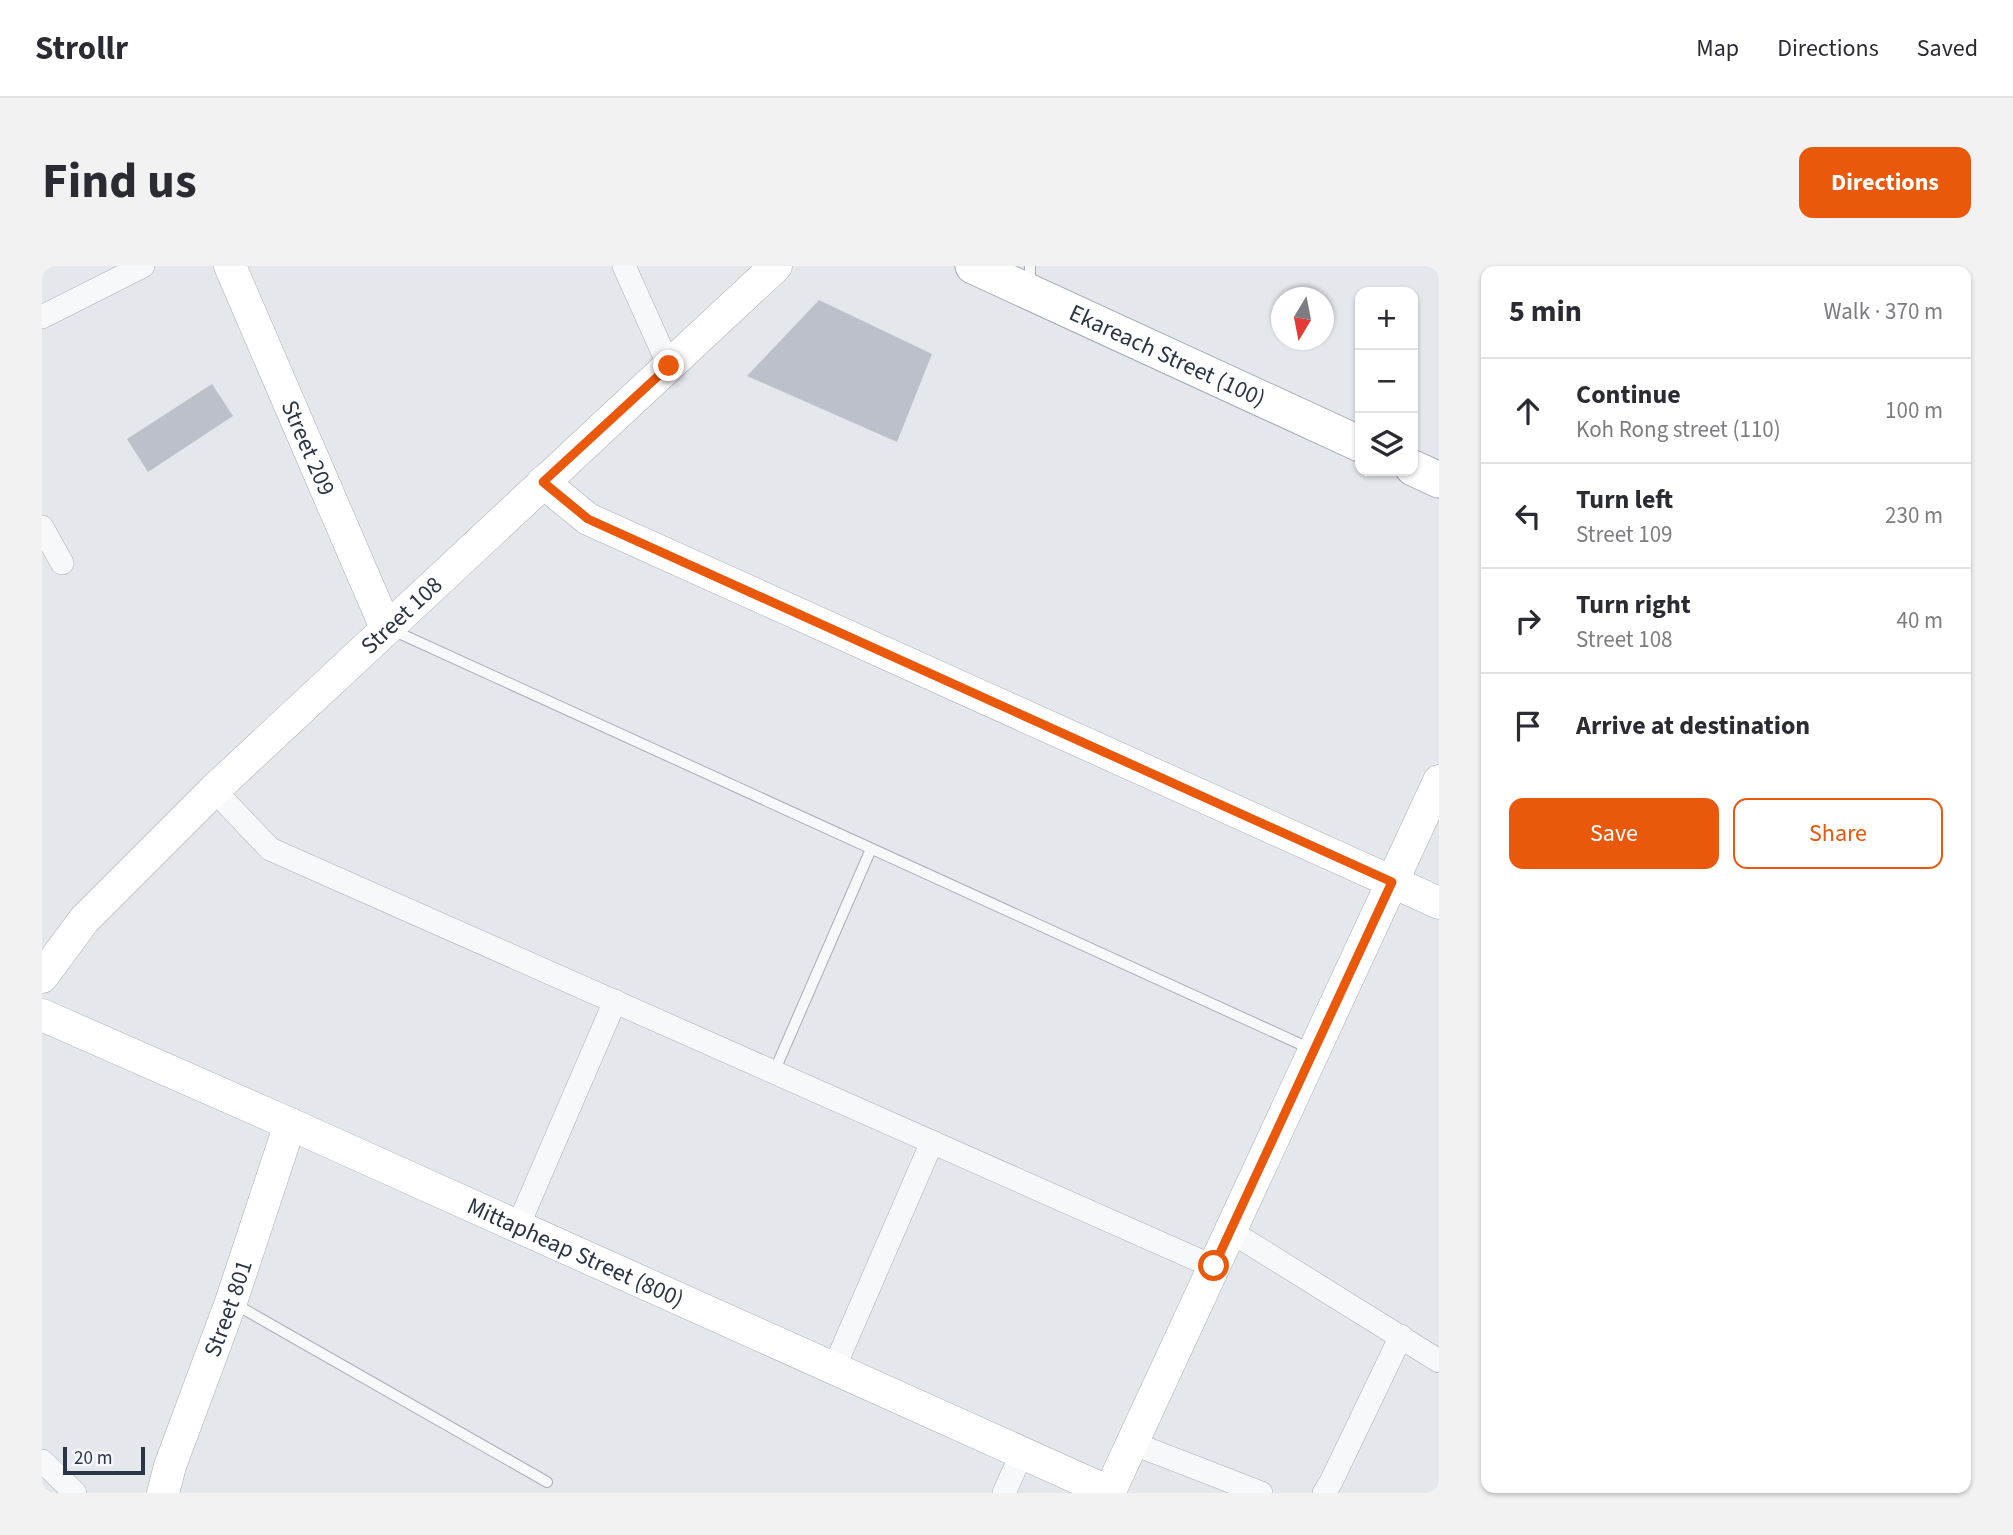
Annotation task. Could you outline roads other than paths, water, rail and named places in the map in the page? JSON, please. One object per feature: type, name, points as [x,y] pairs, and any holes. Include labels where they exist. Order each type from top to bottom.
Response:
[{"type":"main road","name":"Street 209","points":[[230,266],[386,628]]},
{"type":"main road","name":"Street 108","points":[[42,977],[84,920],[214,790],[776,266]]},
{"type":"main road","name":"Ekareach Street (100)","points":[[973,266],[1030,279],[1355,442]]},
{"type":"main road","points":[[1418,470],[1439,480]]},
{"type":"main road","points":[[543,482],[588,519],[1439,904]]},
{"type":"main road","points":[[1109,1492],[1392,882],[1436,795]]},
{"type":"main road","name":"Mittapheap Street (800)","points":[[42,1015],[1109,1492]]},
{"type":"main road","name":"Street 801","points":[[163,1493],[170,1466],[231,1302],[290,1124]]},
{"type":"street","points":[[42,317],[143,266]]},
{"type":"street","points":[[624,266],[669,366]]},
{"type":"street","points":[[42,527],[62,563]]},
{"type":"street","points":[[214,790],[270,849],[1214,1266]]},
{"type":"street","points":[[518,1226],[615,1001]]},
{"type":"street","points":[[834,1368],[932,1142]]},
{"type":"street","points":[[1230,1231],[1439,1361]]},
{"type":"street","points":[[1324,1493],[1401,1336]]},
{"type":"street","points":[[1132,1443],[1261,1493]]},
{"type":"street","points":[[1004,1493],[1022,1452]]},
{"type":"street","points":[[42,1461],[75,1493]]},
{"type":"lane","points":[[386,628],[1314,1051]]},
{"type":"lane","points":[[774,1072],[872,849]]},
{"type":"lane","points":[[231,1302],[547,1482]]}]
